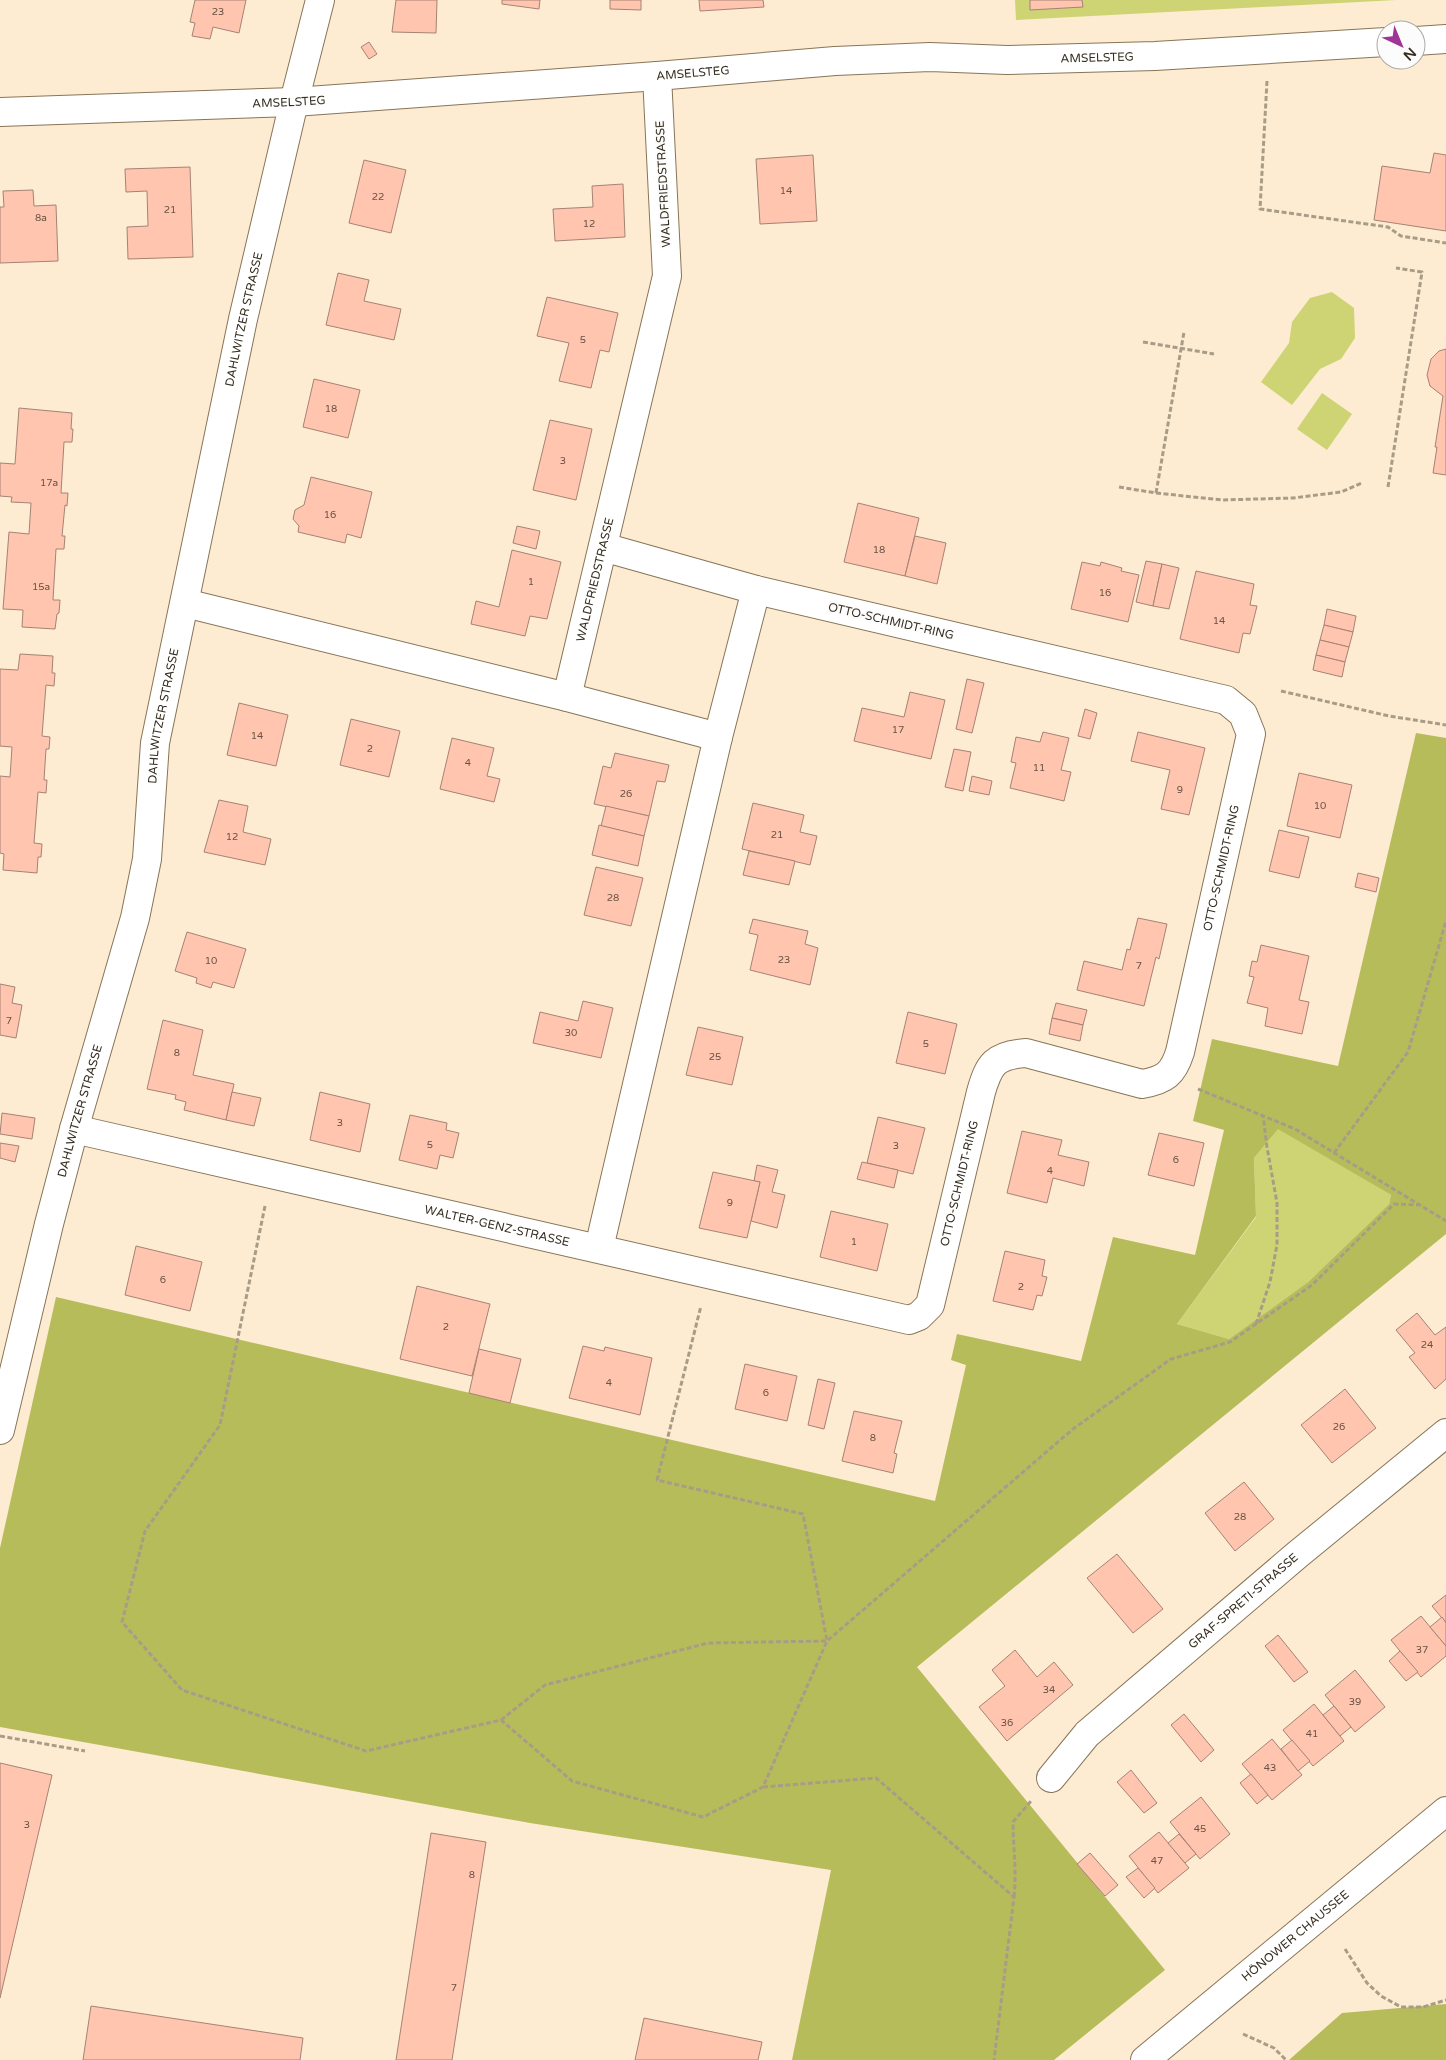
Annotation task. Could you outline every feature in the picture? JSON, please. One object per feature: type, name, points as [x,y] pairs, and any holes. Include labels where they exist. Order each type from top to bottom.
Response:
[{"type":"street","name":"DAHLWITZER STRASSE","points":[[0,1430],[49,1224],[74,1129],[137,910],[147,859],[155,743],[186,603],[241,329],[320,0]]},
{"type":"street","points":[[1426,40],[1446,39]]},
{"type":"street","name":"AMSELSTEG","points":[[0,112],[294,102],[873,59],[930,57],[1007,60],[1155,56],[1376,43]]},
{"type":"street","name":"WALDFRIEDSTRASSE","points":[[566,698],[667,276],[657,76]]},
{"type":"street","name":"OTTO-SCHMIDT-RING","points":[[603,547],[756,590],[1226,700],[1243,714],[1251,734],[1176,1065],[1167,1076],[1156,1082],[1142,1084],[1026,1053],[1011,1054],[996,1060],[987,1072],[981,1092],[930,1304],[919,1316]]},
{"type":"street","points":[[599,1248],[718,737],[756,590]]},
{"type":"street","points":[[186,603],[718,737]]},
{"type":"street","name":"WALTER-GENZ-STRASSE","points":[[74,1129],[909,1320],[919,1316]]},
{"type":"street","name":"GRAF-SPRETI-STRASSE","points":[[1051,1778],[1087,1734],[1304,1549],[1446,1433]]},
{"type":"street","name":"HÖNOWER CHAUSSEE","points":[[1145,2060],[1446,1811]]},
{"type":"path","points":[[1267,80],[1260,209],[1388,227],[1401,236],[1446,243]]},
{"type":"path","points":[[1388,487],[1422,272],[1396,268]]},
{"type":"path","points":[[1156,493],[1184,332]]},
{"type":"path","points":[[1143,342],[1214,354]]},
{"type":"path","points":[[1119,487],[1222,500],[1293,498],[1341,492],[1362,483]]},
{"type":"path","points":[[1281,691],[1389,716],[1446,726]]},
{"type":"path","points":[[1334,1153],[1408,1052],[1446,922]]},
{"type":"path","points":[[1167,1076],[1295,1129],[1446,1221]]},
{"type":"path","points":[[1256,1324],[1270,1282],[1277,1245],[1277,1203],[1263,1116]]},
{"type":"path","points":[[272,1173],[220,1425],[145,1532],[122,1622],[182,1690],[366,1751],[501,1720],[545,1685],[708,1643],[827,1641]]},
{"type":"path","points":[[763,1787],[827,1641],[1073,1429],[1172,1359],[1230,1342],[1256,1324],[1312,1284],[1394,1204],[1418,1205]]},
{"type":"path","points":[[709,1274],[657,1480],[803,1514],[827,1641]]},
{"type":"path","points":[[501,1720],[572,1781],[703,1817],[763,1787],[876,1778],[1014,1897]]},
{"type":"path","points":[[0,1736],[85,1751]]},
{"type":"path","points":[[994,2060],[1017,1874],[1013,1850],[1013,1822],[1051,1778]]},
{"type":"path","points":[[1346,1949],[1367,1983],[1381,1996],[1401,2007],[1423,2007],[1446,2000]]},
{"type":"path","points":[[1243,2034],[1274,2048],[1286,2060]]},
{"type":"green space","points":[[1015,0],[1396,0],[1016,20]]},
{"type":"green space","points":[[1332,292],[1354,308],[1355,338],[1341,359],[1320,369],[1292,405],[1261,382],[1289,343],[1292,322],[1310,298]]},
{"type":"green space","points":[[1322,393],[1352,414],[1327,450],[1297,429]]},
{"type":"green space","points":[[1416,733],[1446,738],[1446,1234],[917,1667],[1165,1970],[1054,2060],[792,2060],[831,1870],[530,1823],[0,1727],[0,1548],[56,1297],[935,1501],[966,1365],[951,1360],[957,1334],[1081,1361],[1113,1237],[1195,1255],[1224,1130],[1193,1121],[1212,1039],[1338,1066]],"holes":[[[1278,1129],[1391,1195],[1389,1204],[1308,1282],[1229,1339],[1177,1324],[1256,1216],[1254,1158]]]},
{"type":"green space","points":[[1278,1128],[1391,1195],[1389,1204],[1308,1282],[1229,1339],[1177,1324],[1256,1217],[1254,1158]]},
{"type":"green space","points":[[1446,2004],[1446,2060],[1289,2060],[1342,2013]]},
{"type":"building","points":[[195,0],[246,0],[239,33],[213,27],[210,39],[192,36],[195,23],[190,22]]},
{"type":"building","points":[[396,0],[437,0],[436,33],[392,32]]},
{"type":"building","points":[[502,0],[540,0],[539,9],[502,4]]},
{"type":"building","points":[[610,0],[641,0],[641,10],[610,9]]},
{"type":"building","points":[[699,0],[763,0],[764,7],[700,11]]},
{"type":"building","points":[[1030,0],[1082,0],[1083,7],[1030,10]]},
{"type":"building","points":[[369,42],[377,54],[369,59],[361,47]]},
{"type":"building","points":[[1434,153],[1446,155],[1446,231],[1374,220],[1382,166],[1430,173]]},
{"type":"building","points":[[813,155],[817,221],[760,224],[756,159]]},
{"type":"building","points":[[364,160],[406,170],[391,233],[349,223]]},
{"type":"building","points":[[190,167],[193,257],[128,259],[127,227],[148,226],[147,191],[126,192],[125,169]]},
{"type":"building","points":[[623,184],[625,237],[555,241],[553,209],[593,207],[592,186]]},
{"type":"building","points":[[33,190],[34,206],[56,205],[58,261],[0,263],[0,207],[4,207],[3,191]]},
{"type":"building","points":[[338,273],[369,280],[364,301],[401,309],[394,340],[326,325]]},
{"type":"building","points":[[547,297],[618,313],[609,352],[600,350],[591,388],[559,381],[569,343],[537,336]]},
{"type":"building","points":[[1446,349],[1446,475],[1433,473],[1443,396],[1430,386],[1427,375],[1431,359],[1439,351]]},
{"type":"building","points":[[314,379],[360,390],[348,438],[303,427]]},
{"type":"building","points":[[19,408],[72,413],[72,442],[64,442],[61,493],[68,493],[62,536],[65,536],[64,549],[56,549],[53,600],[60,600],[55,629],[22,627],[23,610],[3,609],[9,532],[29,534],[31,503],[11,502],[12,497],[0,496],[0,463],[15,464]]},
{"type":"building","points":[[550,420],[592,429],[576,500],[533,490]]},
{"type":"building","points":[[311,477],[372,492],[361,538],[347,534],[345,543],[298,532],[299,526],[293,519],[295,510],[304,505]]},
{"type":"building","points":[[858,503],[919,518],[905,576],[844,562]]},
{"type":"building","points":[[517,526],[540,531],[536,549],[513,543]]},
{"type":"building","points":[[915,536],[946,543],[937,584],[905,576]]},
{"type":"building","points":[[512,550],[561,562],[547,619],[530,616],[525,636],[471,624],[476,601],[499,607]]},
{"type":"building","points":[[1146,561],[1162,564],[1153,606],[1136,602]]},
{"type":"building","points":[[1082,562],[1100,566],[1101,562],[1122,568],[1121,571],[1139,575],[1128,622],[1071,609]]},
{"type":"building","points":[[1162,564],[1179,568],[1169,609],[1153,606]]},
{"type":"building","points":[[1196,571],[1254,584],[1250,605],[1257,606],[1250,634],[1243,633],[1239,653],[1180,639]]},
{"type":"building","points":[[1327,609],[1356,616],[1353,632],[1324,625]]},
{"type":"building","points":[[1324,625],[1353,632],[1349,647],[1320,640]]},
{"type":"building","points":[[1320,640],[1349,647],[1345,662],[1316,655]]},
{"type":"building","points":[[20,654],[53,656],[52,673],[55,673],[54,686],[46,685],[42,736],[50,737],[49,749],[46,749],[44,780],[47,780],[46,793],[38,792],[34,843],[42,844],[41,857],[38,857],[37,873],[3,870],[4,854],[0,853],[0,776],[10,777],[12,747],[0,746],[0,669],[18,670]]},
{"type":"building","points":[[1316,655],[1345,662],[1342,677],[1313,670]]},
{"type":"building","points":[[967,679],[984,683],[972,733],[956,729]]},
{"type":"building","points":[[910,692],[945,700],[931,759],[854,741],[862,708],[904,717]]},
{"type":"building","points":[[239,703],[288,715],[276,766],[227,755]]},
{"type":"building","points":[[1085,709],[1097,713],[1090,739],[1078,736]]},
{"type":"building","points":[[351,719],[400,731],[389,777],[340,765]]},
{"type":"building","points":[[1043,732],[1069,738],[1061,770],[1071,772],[1064,801],[1010,788],[1016,763],[1011,762],[1016,737],[1040,742]]},
{"type":"building","points":[[1138,732],[1205,748],[1189,815],[1161,809],[1170,770],[1131,761]]},
{"type":"building","points":[[452,738],[494,748],[487,776],[500,779],[494,802],[440,789]]},
{"type":"building","points":[[954,749],[971,752],[963,791],[945,787]]},
{"type":"building","points":[[615,753],[669,765],[665,782],[657,781],[649,816],[594,804],[603,766],[611,768]]},
{"type":"building","points":[[1299,773],[1352,785],[1340,838],[1287,826]]},
{"type":"building","points":[[972,776],[992,781],[989,795],[969,791]]},
{"type":"building","points":[[219,800],[248,806],[243,832],[271,839],[265,865],[204,852]]},
{"type":"building","points":[[753,803],[804,815],[800,832],[817,836],[810,865],[742,849]]},
{"type":"building","points":[[606,806],[649,816],[644,836],[601,826]]},
{"type":"building","points":[[599,825],[644,836],[638,866],[592,855]]},
{"type":"building","points":[[1279,830],[1309,837],[1299,878],[1269,871]]},
{"type":"building","points":[[749,851],[795,861],[789,885],[743,875]]},
{"type":"building","points":[[596,867],[643,878],[631,926],[584,915]]},
{"type":"building","points":[[1358,873],[1379,878],[1376,892],[1355,887]]},
{"type":"building","points":[[1138,918],[1167,924],[1159,959],[1156,957],[1144,1006],[1077,990],[1084,961],[1122,970],[1127,949],[1130,950]]},
{"type":"building","points":[[753,919],[808,931],[805,944],[818,948],[810,985],[750,970],[758,935],[749,933]]},
{"type":"building","points":[[187,932],[246,949],[234,988],[213,982],[211,988],[196,983],[197,978],[175,971]]},
{"type":"building","points":[[1261,945],[1309,956],[1299,1000],[1309,1002],[1302,1034],[1265,1026],[1268,1008],[1247,1003],[1254,977],[1249,976],[1252,961],[1257,962]]},
{"type":"building","points":[[0,984],[15,987],[12,1003],[22,1005],[16,1038],[0,1035]]},
{"type":"building","points":[[583,1001],[613,1008],[601,1058],[533,1043],[540,1012],[578,1021]]},
{"type":"building","points":[[1056,1003],[1087,1010],[1083,1025],[1052,1018]]},
{"type":"building","points":[[908,1012],[957,1024],[945,1074],[896,1063]]},
{"type":"building","points":[[1052,1018],[1083,1025],[1080,1041],[1049,1034]]},
{"type":"building","points":[[163,1020],[203,1030],[193,1075],[234,1084],[226,1120],[184,1110],[186,1102],[175,1099],[176,1095],[147,1089]]},
{"type":"building","points":[[698,1027],[743,1037],[732,1085],[686,1075]]},
{"type":"building","points":[[232,1092],[261,1098],[254,1126],[226,1120]]},
{"type":"building","points":[[320,1092],[370,1104],[360,1152],[310,1140]]},
{"type":"building","points":[[2,1113],[35,1118],[32,1139],[0,1134]]},
{"type":"building","points":[[410,1115],[447,1123],[446,1130],[459,1133],[453,1158],[440,1155],[437,1169],[399,1160]]},
{"type":"building","points":[[878,1117],[925,1128],[913,1174],[867,1163]]},
{"type":"building","points":[[1022,1131],[1062,1140],[1058,1155],[1089,1162],[1084,1186],[1053,1178],[1047,1203],[1007,1193]]},
{"type":"building","points":[[1159,1133],[1204,1143],[1194,1186],[1148,1175]]},
{"type":"building","points":[[0,1143],[19,1146],[15,1162],[0,1158]]},
{"type":"building","points":[[862,1162],[898,1170],[894,1188],[857,1179]]},
{"type":"building","points":[[757,1165],[778,1170],[772,1192],[785,1195],[777,1228],[751,1221],[760,1182],[754,1181]]},
{"type":"building","points":[[713,1172],[760,1182],[747,1238],[699,1228]]},
{"type":"building","points":[[831,1211],[888,1224],[877,1271],[820,1257]]},
{"type":"building","points":[[136,1246],[202,1262],[190,1311],[125,1295]]},
{"type":"building","points":[[1005,1251],[1045,1260],[1042,1276],[1047,1277],[1042,1296],[1037,1295],[1033,1310],[993,1301]]},
{"type":"building","points":[[417,1286],[490,1304],[472,1376],[400,1359]]},
{"type":"building","points":[[1417,1313],[1435,1335],[1446,1327],[1446,1379],[1435,1389],[1409,1357],[1415,1353],[1396,1330]]},
{"type":"building","points":[[583,1346],[604,1351],[605,1347],[652,1358],[640,1415],[569,1398]]},
{"type":"building","points":[[479,1349],[521,1359],[510,1403],[469,1393]]},
{"type":"building","points":[[745,1364],[797,1376],[787,1421],[735,1409]]},
{"type":"building","points":[[818,1379],[835,1383],[824,1429],[808,1425]]},
{"type":"building","points":[[1345,1389],[1376,1428],[1332,1463],[1301,1425]]},
{"type":"building","points":[[854,1411],[902,1421],[894,1453],[897,1454],[893,1473],[842,1461]]},
{"type":"building","points":[[1244,1482],[1274,1519],[1235,1551],[1205,1513]]},
{"type":"building","points":[[1117,1554],[1163,1609],[1133,1633],[1087,1578]]},
{"type":"building","points":[[1446,1595],[1446,1623],[1432,1606]]},
{"type":"building","points":[[1421,1616],[1446,1646],[1446,1656],[1421,1677],[1391,1640]]},
{"type":"building","points":[[1442,1617],[1446,1623],[1446,1646],[1430,1627]]},
{"type":"building","points":[[1278,1635],[1308,1672],[1294,1682],[1265,1646]]},
{"type":"building","points":[[1015,1650],[1037,1677],[1054,1662],[1073,1685],[1007,1741],[979,1707],[1005,1686],[992,1670]]},
{"type":"building","points":[[1400,1651],[1418,1672],[1406,1681],[1389,1661]]},
{"type":"building","points":[[1355,1670],[1385,1707],[1355,1732],[1325,1695]]},
{"type":"building","points":[[1314,1704],[1344,1741],[1313,1766],[1283,1730]]},
{"type":"building","points":[[1334,1706],[1351,1727],[1340,1736],[1323,1715]]},
{"type":"building","points":[[1184,1714],[1214,1750],[1201,1762],[1171,1725]]},
{"type":"building","points":[[1272,1739],[1302,1775],[1272,1800],[1242,1764]]},
{"type":"building","points":[[1292,1740],[1310,1761],[1298,1771],[1281,1749]]},
{"type":"building","points":[[0,1763],[52,1775],[0,1998]]},
{"type":"building","points":[[1131,1770],[1157,1803],[1144,1813],[1117,1782]]},
{"type":"building","points":[[1251,1774],[1268,1795],[1257,1804],[1240,1783]]},
{"type":"building","points":[[1201,1797],[1230,1834],[1200,1859],[1170,1822]]},
{"type":"building","points":[[1159,1832],[1189,1868],[1158,1893],[1129,1856]]},
{"type":"building","points":[[431,1833],[486,1842],[452,2060],[396,2060]]},
{"type":"building","points":[[1179,1834],[1196,1854],[1185,1863],[1168,1843]]},
{"type":"building","points":[[1090,1853],[1118,1885],[1105,1896],[1077,1864]]},
{"type":"building","points":[[1138,1868],[1155,1888],[1144,1898],[1126,1877]]},
{"type":"building","points":[[91,2006],[303,2038],[300,2060],[83,2060]]},
{"type":"building","points":[[644,2018],[762,2042],[758,2060],[635,2060]]}]
